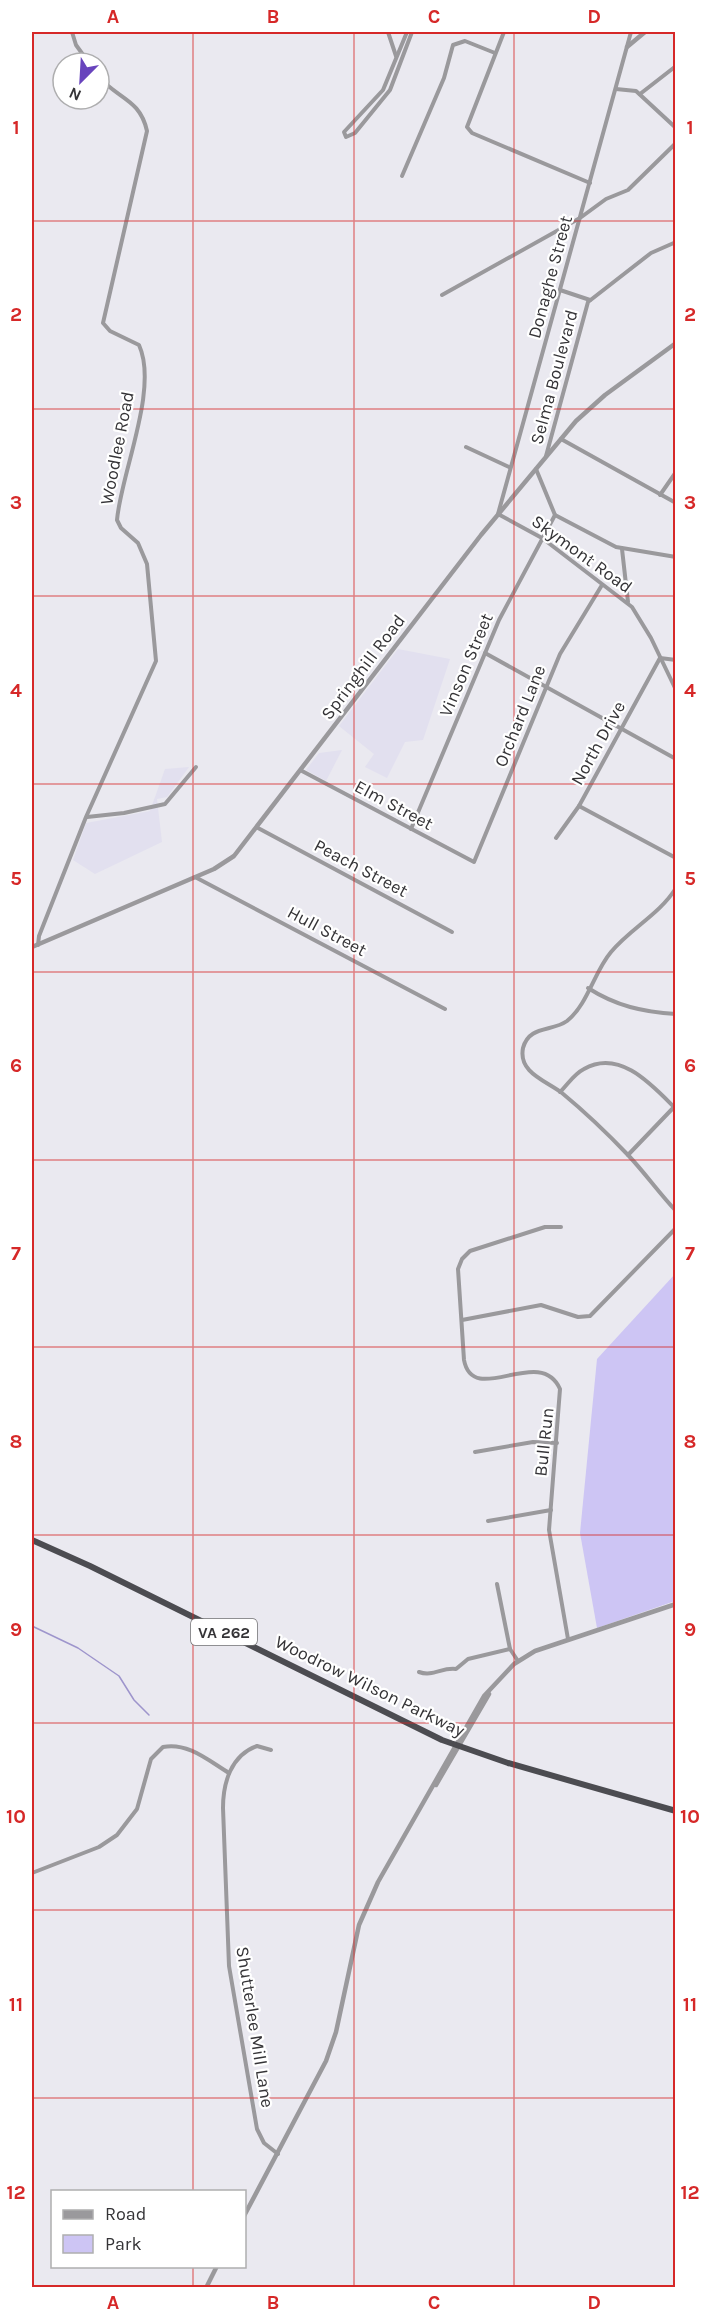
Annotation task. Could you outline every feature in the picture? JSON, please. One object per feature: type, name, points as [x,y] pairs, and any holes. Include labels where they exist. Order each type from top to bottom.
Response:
[{"type":"highway","name":"Woodrow Wilson Parkway","points":[[32,1540],[145,1593],[409,1725],[457,1746],[500,1761],[675,1811]]},
{"type":"street","points":[[72,32],[80,51]]},
{"type":"street","points":[[388,32],[396,59]]},
{"type":"street","points":[[406,32],[383,90],[344,132],[346,137],[355,133],[390,90],[412,32]]},
{"type":"street","points":[[504,32],[467,127],[469,130],[590,183]]},
{"type":"street","name":"Donaghe Street","points":[[498,514],[509,467],[631,32]]},
{"type":"street","points":[[627,47],[645,32]]},
{"type":"street","points":[[402,176],[444,78],[453,45],[464,40],[495,53]]},
{"type":"street","points":[[640,94],[675,66]]},
{"type":"street","points":[[616,89],[635,91],[640,94],[675,128]]},
{"type":"street","name":"Woodlee Road","points":[[38,945],[39,936],[86,817],[154,668],[156,656],[146,559],[138,543],[121,528],[117,520],[143,405],[142,353],[138,344],[110,331],[103,323],[147,131],[139,108],[111,90]]},
{"type":"street","points":[[442,295],[580,218],[606,199],[633,187],[675,143]]},
{"type":"street","name":"Selma Boulevard","points":[[546,458],[590,300],[651,254],[675,242]]},
{"type":"street","points":[[560,290],[590,300]]},
{"type":"street","name":"Springhill Road","points":[[32,947],[195,877],[231,859],[258,828],[498,514],[536,468],[590,408],[675,343]]},
{"type":"street","points":[[561,440],[675,503]]},
{"type":"street","points":[[466,447],[509,467]]},
{"type":"street","points":[[536,468],[555,515],[622,549],[675,557]]},
{"type":"street","points":[[660,495],[675,472]]},
{"type":"street","name":"Skymont Road","points":[[498,514],[542,538],[628,604],[642,622],[675,690]]},
{"type":"street","name":"Vinson Street","points":[[411,829],[499,620],[555,515]]},
{"type":"street","points":[[622,549],[628,604]]},
{"type":"street","name":"Orchard Lane","points":[[474,862],[562,649],[602,585]]},
{"type":"street","points":[[485,653],[675,759]]},
{"type":"street","points":[[660,658],[675,660]]},
{"type":"street","name":"North Drive","points":[[556,838],[579,806],[660,658]]},
{"type":"street","points":[[86,817],[124,813],[165,804],[196,767]]},
{"type":"street","name":"Elm Street","points":[[302,771],[474,862]]},
{"type":"street","points":[[579,806],[675,858]]},
{"type":"street","name":"Peach Street","points":[[258,828],[452,932]]},
{"type":"street","name":"Hull Street","points":[[195,877],[446,1009]]},
{"type":"street","points":[[675,888],[658,910],[614,948],[570,1018],[560,1025],[536,1031],[528,1038],[523,1048],[524,1062],[531,1073],[560,1092],[628,1155],[675,1211]]},
{"type":"street","points":[[588,988],[610,1001],[630,1008],[675,1014]]},
{"type":"street","points":[[560,1092],[583,1069],[610,1064],[638,1074],[675,1107],[628,1155]]},
{"type":"street","name":"Bull Run","points":[[561,1227],[544,1227],[465,1255],[459,1269],[465,1365],[473,1376],[485,1380],[536,1371],[548,1375],[557,1382],[562,1396],[549,1540],[568,1639]]},
{"type":"street","points":[[462,1320],[541,1305],[578,1317],[590,1316],[675,1228]]},
{"type":"street","points":[[475,1452],[533,1442],[557,1443]]},
{"type":"street","points":[[488,1521],[551,1510]]},
{"type":"street","points":[[497,1584],[510,1649],[518,1661]]},
{"type":"street","points":[[246,2212],[330,2051],[361,1919],[378,1881],[492,1688],[518,1661],[535,1651],[639,1618],[675,1604]]},
{"type":"street","points":[[419,1672],[430,1674],[447,1668],[456,1669],[468,1659],[510,1649]]},
{"type":"street","points":[[32,1873],[102,1845],[117,1835],[138,1806],[148,1765],[160,1748],[176,1746],[192,1751],[229,1773],[248,1751],[261,1746],[271,1750]]},
{"type":"street","name":"Shutterlee Mill Lane","points":[[229,1773],[223,1798],[231,1982],[257,2129],[264,2144],[278,2154]]},
{"type":"street","points":[[206,2288],[216,2268]]},
{"type":"shaded area","points":[[398,649],[450,659],[423,740],[405,742],[387,778],[365,767],[374,754],[339,726]]},
{"type":"shaded area","points":[[342,750],[326,781],[306,770],[319,753]]},
{"type":"shaded area","points":[[189,767],[167,797],[157,799],[162,842],[95,874],[73,860],[86,823],[150,811],[165,769]]},
{"type":"green space","points":[[675,1274],[675,1601],[597,1628],[580,1533],[597,1359]]},
{"type":"waterway","points":[[32,1626],[78,1648],[119,1676],[134,1700],[149,1715]]}]
